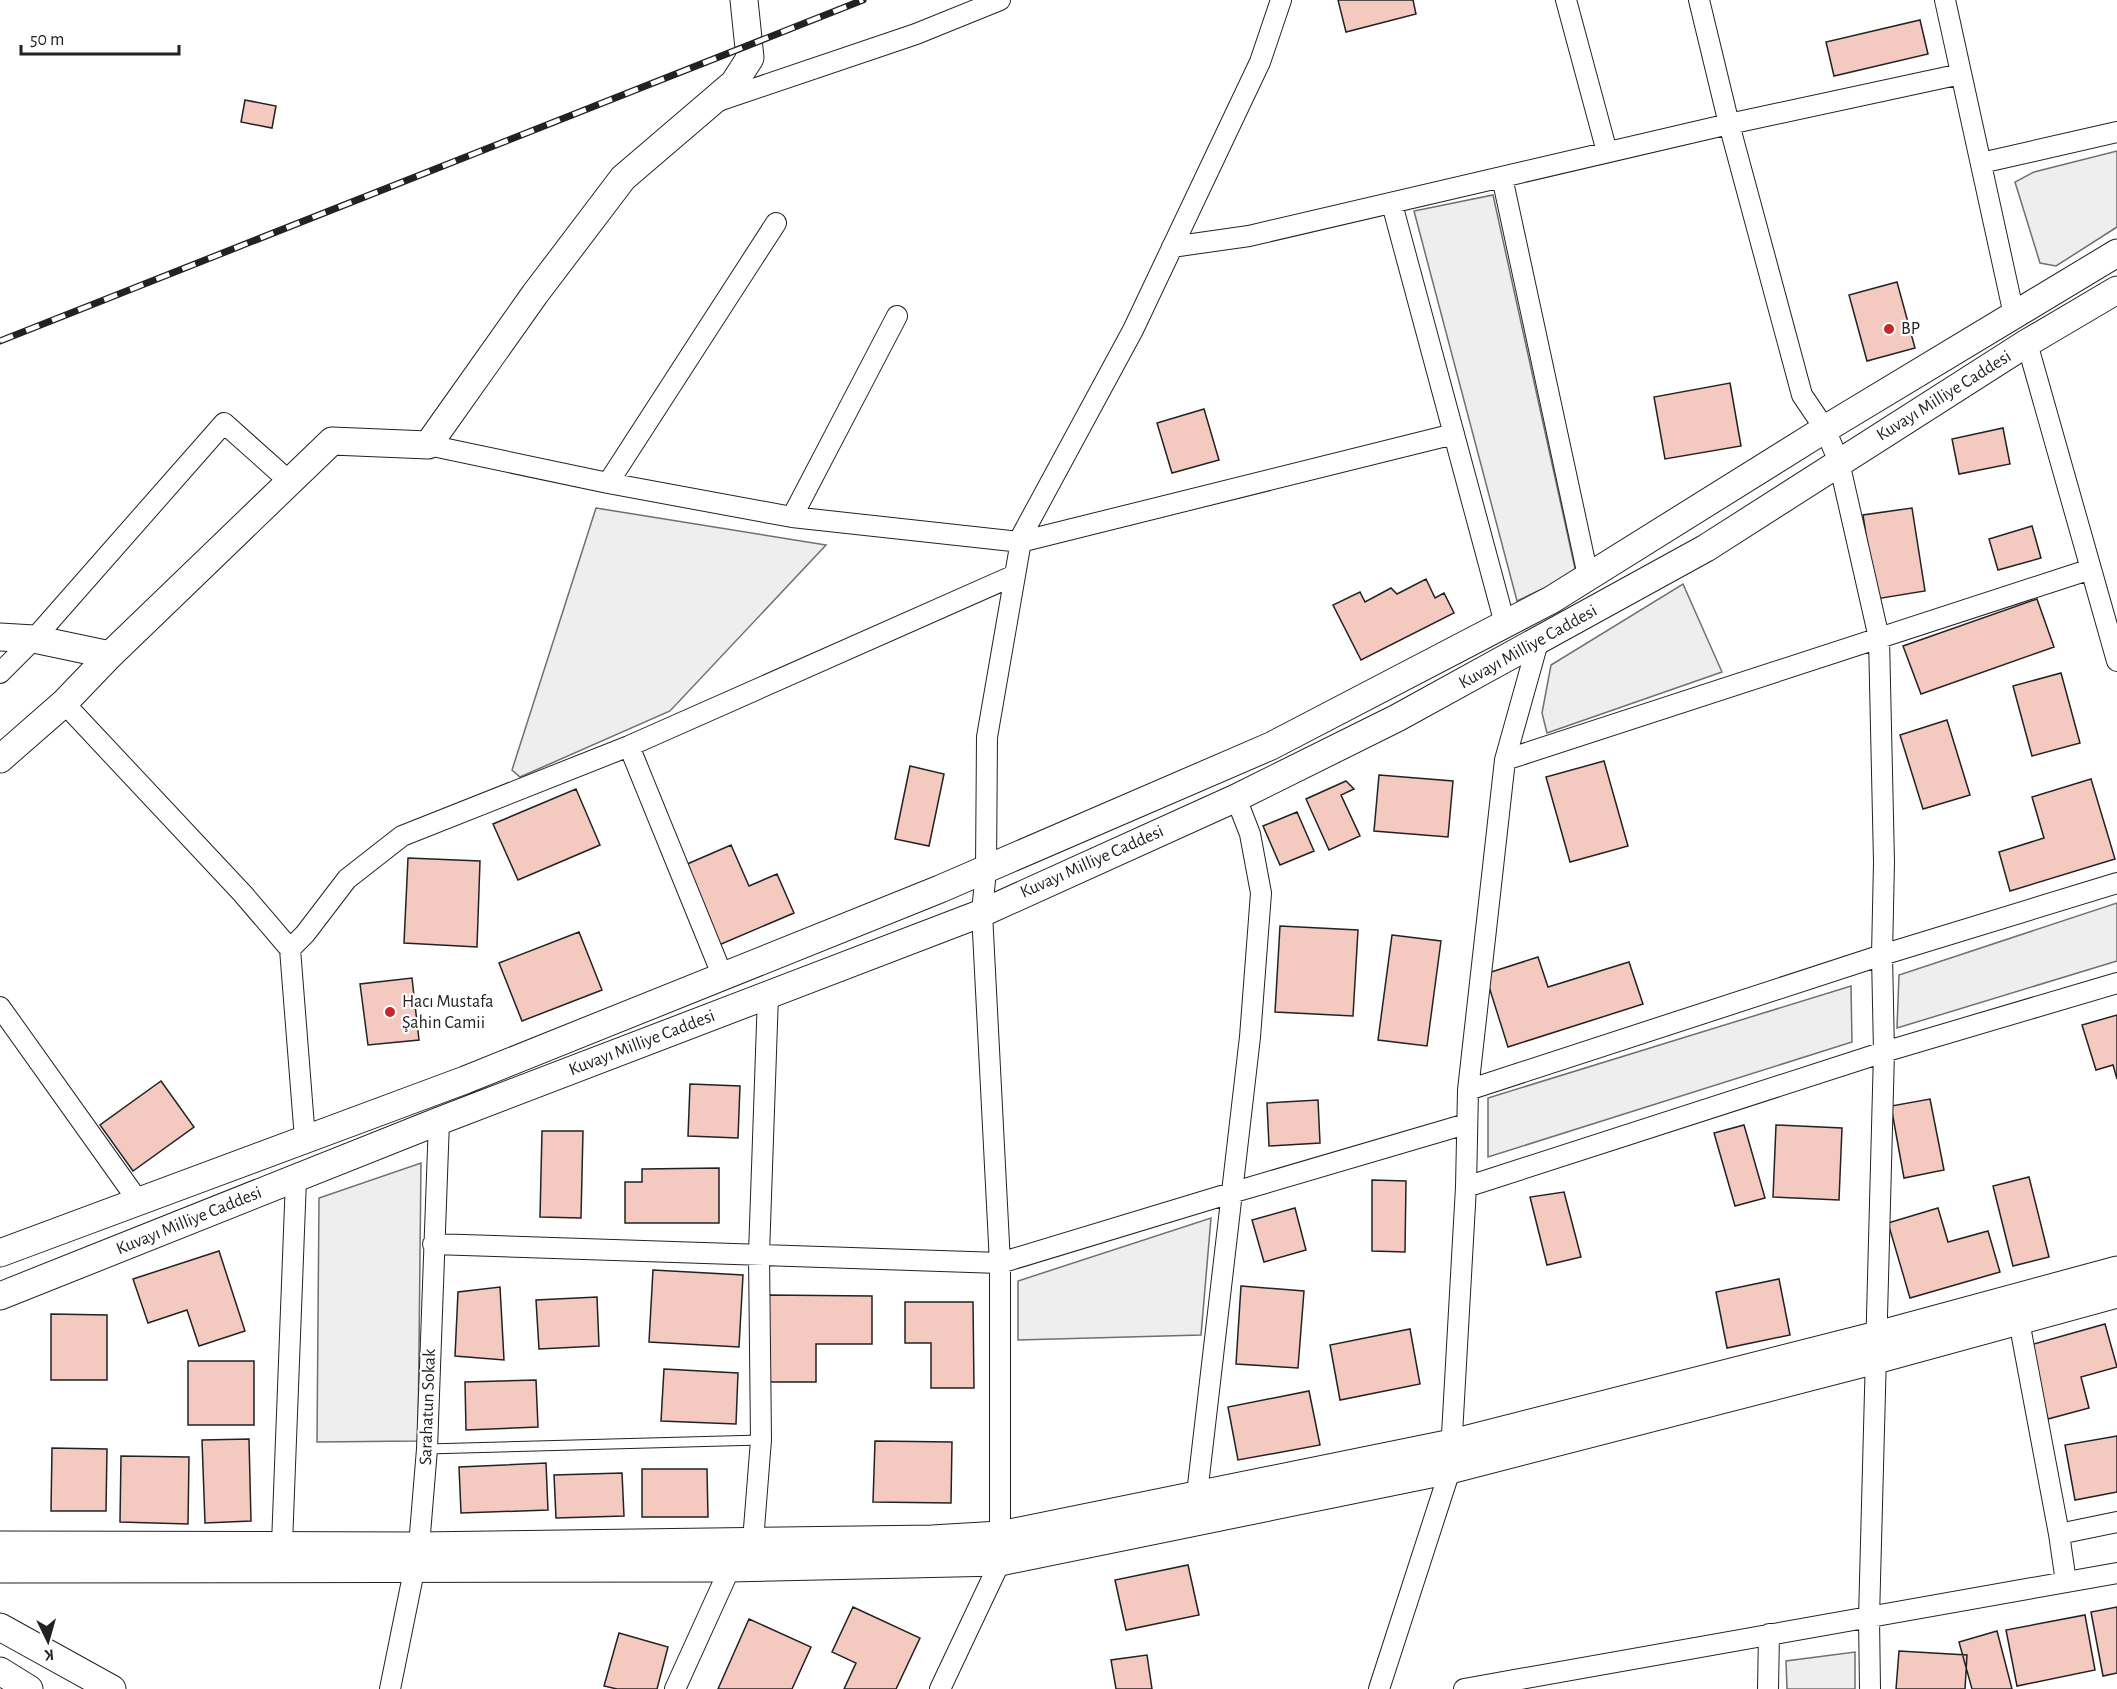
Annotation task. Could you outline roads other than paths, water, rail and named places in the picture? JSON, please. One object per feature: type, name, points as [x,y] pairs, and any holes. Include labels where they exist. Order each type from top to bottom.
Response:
[{"type":"street","points":[[713,103],[916,34],[1000,0]]},
{"type":"street","points":[[940,1689],[1000,1562],[1000,1263],[982,913],[986,869],[987,737],[1020,542],[1133,330],[1260,62],[1281,0]]},
{"type":"street","points":[[1566,0],[1606,153]]},
{"type":"street","points":[[1699,0],[1729,124],[1802,395],[1825,429],[1839,462],[1879,638],[1884,862],[1882,955],[1884,1052],[1869,1618],[1870,1689]]},
{"type":"street","points":[[1945,0],[2014,315]]},
{"type":"street","points":[[428,445],[535,294],[623,178],[734,83],[750,58],[747,1]]},
{"type":"street","points":[[1172,247],[1249,236],[1729,124],[1961,74]]},
{"type":"street","points":[[1981,163],[2117,132]]},
{"type":"street","points":[[1502,177],[1588,576]]},
{"type":"street","points":[[1392,204],[1504,624]]},
{"type":"street","points":[[608,483],[776,223]]},
{"type":"street","name":"Kuvayı Milliye Caddesi","points":[[0,1253],[465,1080],[986,869],[1271,746],[1551,600],[1825,429],[2117,253]]},
{"type":"street","name":"Kuvayı Milliye Caddesi","points":[[0,1296],[440,1121],[982,913],[1236,798],[1397,718],[1706,549],[2027,343],[2117,290]]},
{"type":"street","points":[[792,517],[897,316]]},
{"type":"street","points":[[2027,343],[2117,661]]},
{"type":"street","points":[[0,673],[34,639],[224,423],[290,482]]},
{"type":"street","points":[[0,759],[64,703],[332,441],[428,445],[608,483],[792,517],[1020,542],[1454,434]]},
{"type":"street","points":[[1505,760],[2091,569]]},
{"type":"street","points":[[290,949],[347,879],[402,836],[629,746],[1015,575]]},
{"type":"street","points":[[0,637],[34,639],[110,656]]},
{"type":"street","points":[[1379,1689],[1450,1470],[1466,1187],[1468,1090],[1505,760],[1538,642]]},
{"type":"street","points":[[64,703],[243,894],[290,949],[305,1139]]},
{"type":"street","points":[[629,746],[723,977]]},
{"type":"street","points":[[1197,1494],[1250,1037],[1261,893],[1250,834],[1236,798]]},
{"type":"street","points":[[1468,1090],[1882,955],[2117,883]]},
{"type":"street","points":[[1466,1187],[1884,1052],[2117,983]]},
{"type":"street","points":[[753,1541],[760,1440],[759,1254],[768,995]]},
{"type":"street","points":[[0,1007],[139,1202]]},
{"type":"street","name":"Sarahatun Sokak","points":[[390,1689],[417,1557],[427,1449],[440,1121]]},
{"type":"street","points":[[434,1245],[1000,1263],[1467,1124]]},
{"type":"street","points":[[282,1544],[296,1179]]},
{"type":"street","points":[[0,1545],[282,1544],[417,1557],[730,1568],[1000,1562],[1450,1470],[1876,1348],[2117,1270]]},
{"type":"street","points":[[0,1569],[417,1557],[753,1541],[932,1539],[1000,1535],[1452,1443],[1876,1348],[2019,1321],[2117,1294]]},
{"type":"street","points":[[2019,1321],[2066,1582]]},
{"type":"street","points":[[2059,1534],[2117,1522]]},
{"type":"street","points":[[675,1689],[730,1568]]},
{"type":"street","points":[[1464,1689],[2117,1573]]},
{"type":"street","points":[[0,1627],[112,1689]]},
{"type":"street","points":[[1768,1689],[1769,1634]]},
{"type":"street","points":[[0,1671],[29,1689]]},
{"type":"lane","points":[[427,1449],[760,1440]]},
{"type":"railway","points":[[0,341],[863,0]]},
{"type":"place","name":"BP","points":[[1889,329]]},
{"type":"place","name":"Hacı Mustafa Şahin Camii","points":[[390,1012]]}]
